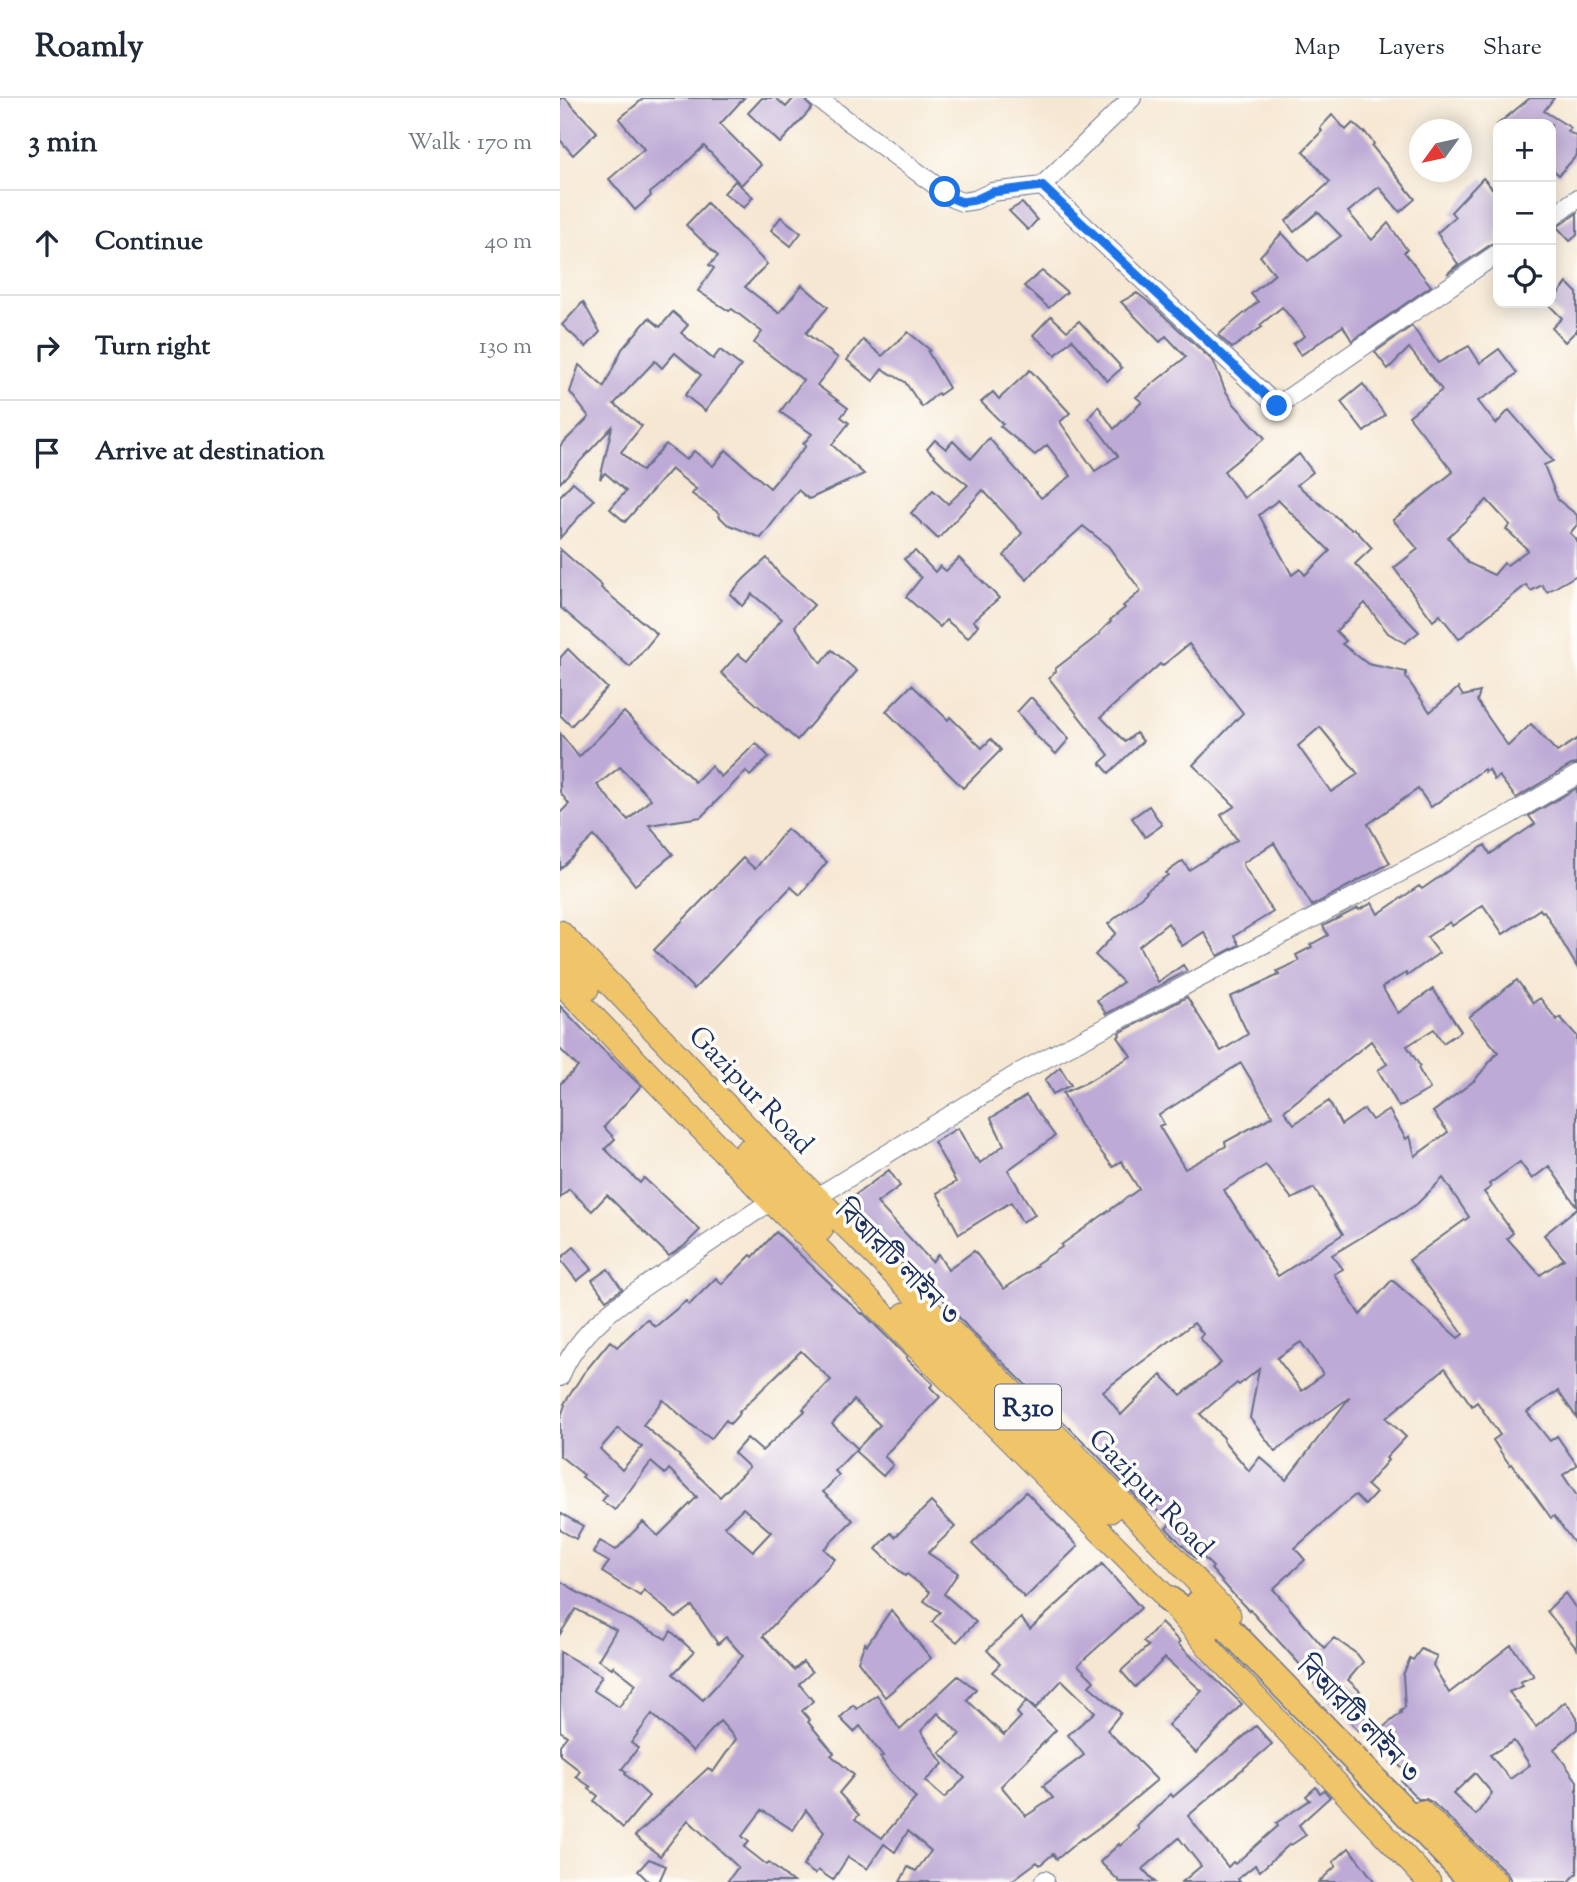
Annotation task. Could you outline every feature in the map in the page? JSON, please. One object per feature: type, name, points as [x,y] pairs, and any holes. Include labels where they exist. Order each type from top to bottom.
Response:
[{"type":"highway","points":[[1168,1599],[1210,1628]]},
{"type":"highway","name":"বিআরটি লাইন ৩","points":[[1199,1603],[1210,1628],[1453,1882]]},
{"type":"highway","name":"বিআরটি লাইন ৩","points":[[1199,1603],[1218,1618],[1473,1882]]},
{"type":"main road","name":"Gazipur Road","points":[[560,932],[768,1150],[1093,1472],[1400,1791],[1496,1882]]},
{"type":"main road","name":"বিআরটি লাইন ৩","points":[[560,961],[874,1284],[1047,1449],[1199,1603]]},
{"type":"main road","name":"R310","points":[[560,982],[771,1201],[1168,1599],[1213,1652],[1429,1882]]},
{"type":"street","points":[[827,101],[957,201],[975,200],[992,192],[1042,186],[1132,98]]},
{"type":"street","points":[[1042,186],[1277,406],[1493,256]]},
{"type":"street","points":[[1556,214],[1577,199]]},
{"type":"street","points":[[817,1197],[1022,1071],[1506,817],[1577,775]]},
{"type":"street","points":[[560,1377],[567,1360],[580,1342],[611,1310],[771,1201]]},
{"type":"building","points":[[560,98],[565,98],[597,132],[573,155],[560,140]]},
{"type":"building","points":[[644,98],[744,98],[720,124],[761,165],[741,185],[704,146],[650,193],[651,196],[635,210],[609,179],[644,149],[619,119]]},
{"type":"building","points":[[762,98],[776,98],[786,107],[794,98],[806,98],[812,108],[780,143],[748,113]]},
{"type":"building","points":[[1530,98],[1554,98],[1544,111],[1571,128],[1567,131],[1577,137],[1577,155],[1559,175],[1556,172],[1556,119],[1504,119]]},
{"type":"building","points":[[1332,115],[1346,130],[1353,123],[1365,132],[1374,144],[1372,146],[1415,199],[1400,212],[1379,187],[1348,212],[1372,240],[1388,223],[1407,250],[1404,252],[1431,286],[1352,341],[1343,326],[1301,355],[1293,344],[1305,336],[1282,307],[1260,325],[1262,327],[1232,348],[1218,335],[1258,302],[1251,294],[1275,274],[1260,256],[1282,233],[1308,261],[1341,236],[1318,212],[1294,232],[1286,221],[1330,182],[1303,151],[1322,131],[1320,128]]},
{"type":"building","points":[[1483,178],[1493,189],[1493,244],[1447,274],[1458,264],[1437,233],[1455,217],[1451,212]]},
{"type":"building","points":[[735,181],[753,197],[744,208],[724,193]]},
{"type":"building","points":[[707,203],[767,264],[745,287],[779,313],[802,285],[828,307],[806,333],[838,358],[817,385],[848,408],[841,417],[849,423],[832,445],[864,474],[809,499],[798,490],[761,538],[727,524],[720,514],[692,494],[696,489],[671,469],[625,522],[610,509],[626,491],[605,473],[600,479],[612,427],[560,483],[560,446],[589,417],[570,392],[579,365],[604,387],[622,349],[649,318],[660,327],[673,312],[688,325],[681,333],[713,359],[720,350],[741,366],[705,411],[685,395],[701,375],[675,353],[662,368],[655,361],[614,404],[642,426],[621,452],[642,471],[666,444],[686,460],[694,451],[713,466],[726,450],[770,488],[806,446],[803,444],[812,434],[780,412],[803,380],[754,343],[762,332],[732,309],[729,311],[698,291],[714,268],[709,265],[718,256],[686,225]]},
{"type":"building","points":[[1022,203],[1037,220],[1028,230],[1009,211]]},
{"type":"building","points":[[1577,213],[1577,235],[1570,241],[1557,227]]},
{"type":"building","points":[[781,217],[801,233],[791,246],[771,230]]},
{"type":"building","points":[[1042,271],[1067,292],[1049,308],[1024,286]]},
{"type":"building","points":[[1567,283],[1577,293],[1577,333],[1576,331],[1565,342],[1552,328],[1562,318],[1552,308],[1556,308],[1556,297]]},
{"type":"building","points":[[1137,293],[1214,362],[1225,390],[1234,404],[1265,438],[1224,471],[1244,498],[1299,454],[1313,472],[1297,485],[1352,530],[1354,528],[1372,548],[1355,564],[1419,632],[1405,643],[1388,633],[1365,603],[1336,631],[1346,641],[1342,644],[1368,664],[1406,672],[1406,677],[1430,712],[1458,688],[1463,696],[1480,692],[1477,701],[1508,746],[1531,724],[1557,752],[1577,739],[1577,764],[1516,798],[1499,776],[1494,780],[1489,769],[1485,772],[1484,769],[1431,807],[1418,789],[1368,824],[1390,863],[1312,906],[1274,843],[1243,863],[1273,912],[1234,936],[1239,945],[1218,956],[1204,932],[1182,946],[1168,923],[1139,946],[1158,982],[1183,965],[1187,971],[1106,1014],[1097,1000],[1123,982],[1095,955],[1116,933],[1108,924],[1183,861],[1189,870],[1237,840],[1221,815],[1235,806],[1193,765],[1243,713],[1189,644],[1162,666],[1160,664],[1101,717],[1125,742],[1136,733],[1143,741],[1109,773],[1100,763],[1109,755],[1049,678],[1055,669],[1100,634],[1110,620],[1125,608],[1123,606],[1141,591],[1108,546],[1083,526],[1027,580],[1004,556],[1022,533],[983,490],[938,539],[911,513],[933,490],[948,504],[968,485],[927,449],[935,440],[946,449],[953,441],[971,459],[989,438],[1041,498],[1071,476],[1047,445],[1035,455],[1000,426],[1003,424],[981,402],[993,392],[999,399],[1030,370],[1070,413],[1060,422],[1095,471],[1118,456],[1089,418],[1098,406],[1114,429],[1142,402],[1136,397],[1186,357],[1166,336],[1160,342],[1121,302]],"holes":[[[1278,500],[1330,551],[1305,575],[1300,569],[1292,575],[1259,515]],[[1320,727],[1358,774],[1331,792],[1298,746]]]},
{"type":"building","points":[[583,302],[600,332],[586,347],[562,325]]},
{"type":"building","points":[[1051,316],[1067,331],[1079,321],[1122,368],[1107,381],[1072,339],[1056,355],[1033,335]]},
{"type":"building","points":[[1412,326],[1438,363],[1469,346],[1480,363],[1499,349],[1517,373],[1478,401],[1496,424],[1509,410],[1553,461],[1544,465],[1558,500],[1577,515],[1577,525],[1570,533],[1577,540],[1577,575],[1547,592],[1542,585],[1531,591],[1526,585],[1459,639],[1440,615],[1433,621],[1394,568],[1418,549],[1393,520],[1453,472],[1409,416],[1442,390],[1409,348],[1388,369],[1375,352]],"holes":[[[1487,500],[1510,525],[1506,529],[1528,550],[1507,565],[1504,563],[1494,575],[1468,563],[1448,537]]]},
{"type":"building","points":[[908,332],[930,350],[928,352],[949,388],[939,395],[938,393],[922,407],[905,382],[882,369],[873,381],[847,360],[863,340],[882,356]]},
{"type":"building","points":[[1363,384],[1385,415],[1364,432],[1341,402]]},
{"type":"building","points":[[573,482],[594,500],[560,538],[560,496]]},
{"type":"building","points":[[560,549],[602,586],[601,588],[657,634],[630,667],[560,607]]},
{"type":"building","points":[[915,551],[935,572],[940,566],[946,571],[959,558],[999,598],[973,621],[978,625],[968,638],[946,620],[940,627],[906,597],[921,578],[904,559]]},
{"type":"building","points":[[767,558],[780,575],[814,605],[795,626],[821,663],[832,650],[857,671],[797,740],[721,673],[738,654],[747,661],[782,619],[752,594],[742,606],[730,594]]},
{"type":"building","points":[[568,649],[607,688],[571,726],[560,715],[560,658]]},
{"type":"building","points":[[912,685],[982,748],[991,739],[1001,750],[963,788],[886,711]]},
{"type":"building","points":[[1030,698],[1069,739],[1056,754],[1033,733],[1017,712]]},
{"type":"building","points":[[624,712],[695,782],[711,766],[721,777],[756,743],[769,757],[750,776],[746,771],[701,817],[649,825],[673,854],[635,885],[594,836],[560,869],[560,813],[569,804],[560,792],[560,733],[579,757]],"holes":[[[620,767],[651,799],[628,820],[597,785]]]},
{"type":"building","points":[[1577,788],[1577,967],[1544,911],[1540,909],[1503,934],[1483,905],[1452,926],[1450,922],[1427,937],[1439,953],[1407,976],[1406,973],[1382,987],[1398,1013],[1433,989],[1461,1031],[1443,1043],[1434,1029],[1407,1046],[1430,1089],[1399,1107],[1378,1070],[1387,1064],[1371,1041],[1284,1111],[1294,1124],[1329,1101],[1341,1125],[1364,1109],[1372,1120],[1389,1110],[1406,1139],[1410,1136],[1415,1156],[1448,1132],[1433,1112],[1475,1080],[1498,1052],[1469,1017],[1517,980],[1533,1003],[1540,998],[1557,1020],[1560,1017],[1577,1036],[1577,1207],[1549,1166],[1532,1179],[1520,1162],[1489,1184],[1491,1187],[1484,1192],[1513,1233],[1507,1238],[1540,1275],[1564,1259],[1544,1235],[1577,1208],[1577,1418],[1558,1391],[1527,1412],[1550,1441],[1557,1436],[1577,1465],[1563,1475],[1577,1496],[1577,1547],[1502,1454],[1493,1440],[1500,1435],[1477,1402],[1472,1406],[1445,1368],[1386,1418],[1406,1437],[1386,1458],[1388,1460],[1367,1485],[1376,1493],[1365,1505],[1355,1495],[1295,1548],[1305,1560],[1273,1589],[1324,1648],[1334,1638],[1357,1654],[1363,1662],[1348,1680],[1360,1691],[1353,1698],[1380,1730],[1405,1707],[1403,1675],[1410,1658],[1413,1660],[1421,1649],[1437,1656],[1433,1665],[1449,1693],[1511,1645],[1534,1676],[1520,1682],[1523,1686],[1509,1692],[1536,1727],[1565,1702],[1577,1717],[1577,1729],[1554,1749],[1577,1781],[1577,1873],[1569,1882],[1512,1882],[1506,1872],[1432,1802],[1418,1799],[1401,1781],[1408,1775],[1390,1755],[1385,1758],[1361,1728],[1358,1731],[1342,1710],[1340,1712],[1314,1683],[1316,1682],[1211,1569],[1213,1567],[1201,1555],[1196,1559],[1166,1528],[1171,1523],[1150,1504],[1147,1508],[970,1330],[934,1289],[912,1272],[843,1204],[889,1170],[900,1186],[877,1203],[932,1262],[938,1254],[948,1270],[974,1251],[1004,1289],[1139,1189],[1121,1161],[1113,1167],[1080,1125],[1063,1093],[1131,1056],[1118,1037],[1119,1033],[1187,997],[1221,1051],[1248,1034],[1230,997],[1279,975],[1277,971],[1299,961],[1296,955],[1328,935],[1323,926],[1372,903],[1378,914],[1419,886],[1422,889],[1485,845],[1490,854],[1535,824],[1529,816]],"holes":[[[1241,1063],[1273,1116],[1225,1142],[1226,1146],[1185,1169],[1159,1126],[1164,1124],[1159,1115]],[[1266,1165],[1292,1199],[1314,1188],[1343,1234],[1278,1276],[1224,1190]],[[1443,1178],[1469,1217],[1409,1260],[1463,1334],[1458,1338],[1392,1280],[1360,1315],[1334,1274],[1343,1269],[1332,1255],[1417,1204]],[[1194,1323],[1203,1334],[1200,1338],[1221,1363],[1181,1395],[1161,1375],[1121,1415],[1103,1391]],[[1301,1342],[1323,1374],[1302,1391],[1277,1358]],[[1259,1369],[1250,1418],[1275,1451],[1350,1397],[1286,1480],[1260,1457],[1249,1471],[1224,1438],[1200,1414],[1237,1383],[1239,1385]],[[1514,1741],[1530,1765],[1510,1779],[1490,1755]],[[1475,1773],[1492,1793],[1476,1815],[1453,1794]]]},
{"type":"building","points":[[1149,806],[1162,825],[1145,837],[1132,818]]},
{"type":"building","points":[[787,829],[827,862],[800,895],[791,887],[694,989],[654,950],[743,858],[755,869]]},
{"type":"building","points":[[560,1006],[641,1086],[604,1127],[615,1139],[605,1149],[640,1183],[644,1178],[700,1230],[669,1256],[607,1195],[592,1211],[569,1189],[560,1198],[560,1084],[578,1067],[560,1049]]},
{"type":"building","points":[[1060,1067],[1071,1085],[1053,1094],[1045,1080]]},
{"type":"building","points":[[1026,1096],[1055,1136],[1008,1170],[1035,1215],[1022,1222],[1011,1202],[959,1234],[937,1193],[956,1182],[934,1142],[958,1128],[975,1159],[980,1163],[1004,1145],[991,1118]]},
{"type":"building","points":[[776,1232],[907,1357],[933,1384],[930,1387],[940,1397],[884,1456],[893,1465],[883,1476],[855,1451],[880,1425],[854,1400],[832,1424],[857,1448],[835,1471],[839,1475],[823,1492],[853,1520],[824,1549],[835,1559],[763,1636],[794,1670],[803,1662],[812,1672],[799,1684],[813,1701],[802,1711],[834,1753],[831,1755],[854,1775],[839,1793],[859,1815],[855,1819],[882,1838],[916,1798],[886,1766],[880,1757],[883,1756],[860,1726],[854,1732],[840,1718],[853,1705],[857,1709],[877,1695],[900,1730],[958,1676],[976,1689],[967,1700],[1004,1735],[1021,1717],[1017,1713],[1026,1701],[1056,1730],[1001,1786],[1026,1816],[1053,1798],[1043,1786],[1084,1755],[1068,1735],[1095,1712],[1062,1680],[1036,1708],[992,1672],[1000,1664],[987,1650],[1021,1618],[1030,1629],[1102,1564],[1141,1608],[1078,1665],[1094,1681],[1089,1686],[1121,1713],[1107,1730],[1157,1780],[1101,1827],[1082,1838],[1057,1859],[1053,1854],[1040,1865],[1037,1862],[1010,1882],[900,1882],[908,1867],[916,1871],[931,1851],[908,1831],[895,1852],[884,1844],[867,1869],[848,1857],[833,1880],[818,1870],[815,1874],[803,1866],[824,1832],[806,1810],[793,1830],[762,1810],[742,1836],[749,1842],[744,1847],[793,1882],[727,1882],[738,1867],[688,1820],[660,1856],[635,1836],[708,1768],[713,1772],[736,1739],[720,1721],[693,1751],[652,1714],[631,1743],[638,1748],[622,1769],[649,1796],[623,1828],[594,1801],[598,1796],[589,1789],[591,1787],[576,1777],[580,1771],[560,1755],[560,1745],[567,1736],[560,1731],[560,1652],[602,1676],[593,1690],[619,1707],[636,1684],[613,1666],[612,1668],[598,1660],[616,1630],[576,1609],[560,1634],[560,1581],[666,1639],[671,1631],[694,1652],[673,1674],[703,1700],[743,1656],[726,1637],[718,1644],[692,1606],[676,1618],[644,1590],[640,1596],[602,1572],[609,1562],[593,1553],[600,1541],[616,1550],[643,1522],[658,1536],[697,1497],[669,1469],[665,1474],[651,1462],[615,1510],[602,1501],[607,1495],[582,1477],[584,1475],[560,1456],[560,1419],[564,1404],[583,1374],[610,1341],[617,1347],[647,1319],[655,1327],[686,1301],[689,1305],[716,1278],[722,1284],[751,1255],[753,1257]],"holes":[[[801,1351],[831,1380],[803,1409],[805,1411],[762,1451],[747,1438],[734,1453],[749,1467],[720,1497],[680,1456],[643,1425],[663,1400],[711,1439],[726,1420],[730,1424]],[[618,1428],[642,1447],[622,1470],[600,1449]],[[743,1508],[771,1532],[753,1551],[724,1526]],[[938,1713],[960,1734],[940,1753],[965,1778],[944,1798],[925,1781],[943,1764],[921,1731]]]},
{"type":"building","points":[[574,1247],[592,1269],[577,1281],[560,1259]]},
{"type":"building","points":[[608,1269],[622,1289],[606,1300],[592,1280]]},
{"type":"building","points":[[1026,1492],[1078,1546],[1025,1598],[972,1544]]},
{"type":"building","points":[[931,1502],[955,1527],[928,1553],[958,1573],[944,1594],[976,1622],[957,1642],[932,1622],[940,1612],[924,1601],[930,1592],[907,1574],[905,1576],[876,1549],[891,1533],[895,1537]]},
{"type":"building","points":[[560,1513],[583,1526],[576,1539],[560,1530]]},
{"type":"building","points":[[1565,1593],[1577,1610],[1577,1649],[1547,1611]]},
{"type":"building","points":[[891,1610],[931,1658],[885,1697],[858,1661],[865,1643],[867,1645]]},
{"type":"building","points":[[1161,1623],[1180,1642],[1178,1644],[1242,1704],[1196,1753],[1168,1725],[1202,1691],[1165,1658],[1135,1687],[1121,1671],[1148,1646],[1143,1642]]},
{"type":"building","points":[[1256,1726],[1272,1744],[1188,1816],[1228,1867],[1233,1862],[1235,1864],[1278,1826],[1276,1823],[1310,1800],[1306,1796],[1316,1787],[1320,1793],[1324,1790],[1330,1797],[1299,1825],[1306,1835],[1290,1844],[1260,1871],[1255,1865],[1238,1879],[1240,1882],[1182,1882],[1201,1866],[1179,1838],[1143,1869],[1155,1882],[1120,1882],[1100,1862],[1139,1829],[1137,1826],[1171,1794],[1173,1797]]},
{"type":"building","points":[[1349,1848],[1375,1882],[1319,1882],[1336,1866],[1333,1862]]},
{"type":"building","points":[[649,1859],[666,1866],[659,1882],[649,1882],[638,1871]]},
{"type":"route","points":[[945,192],[962,202],[975,200],[992,192],[1042,186],[1277,406]]}]
